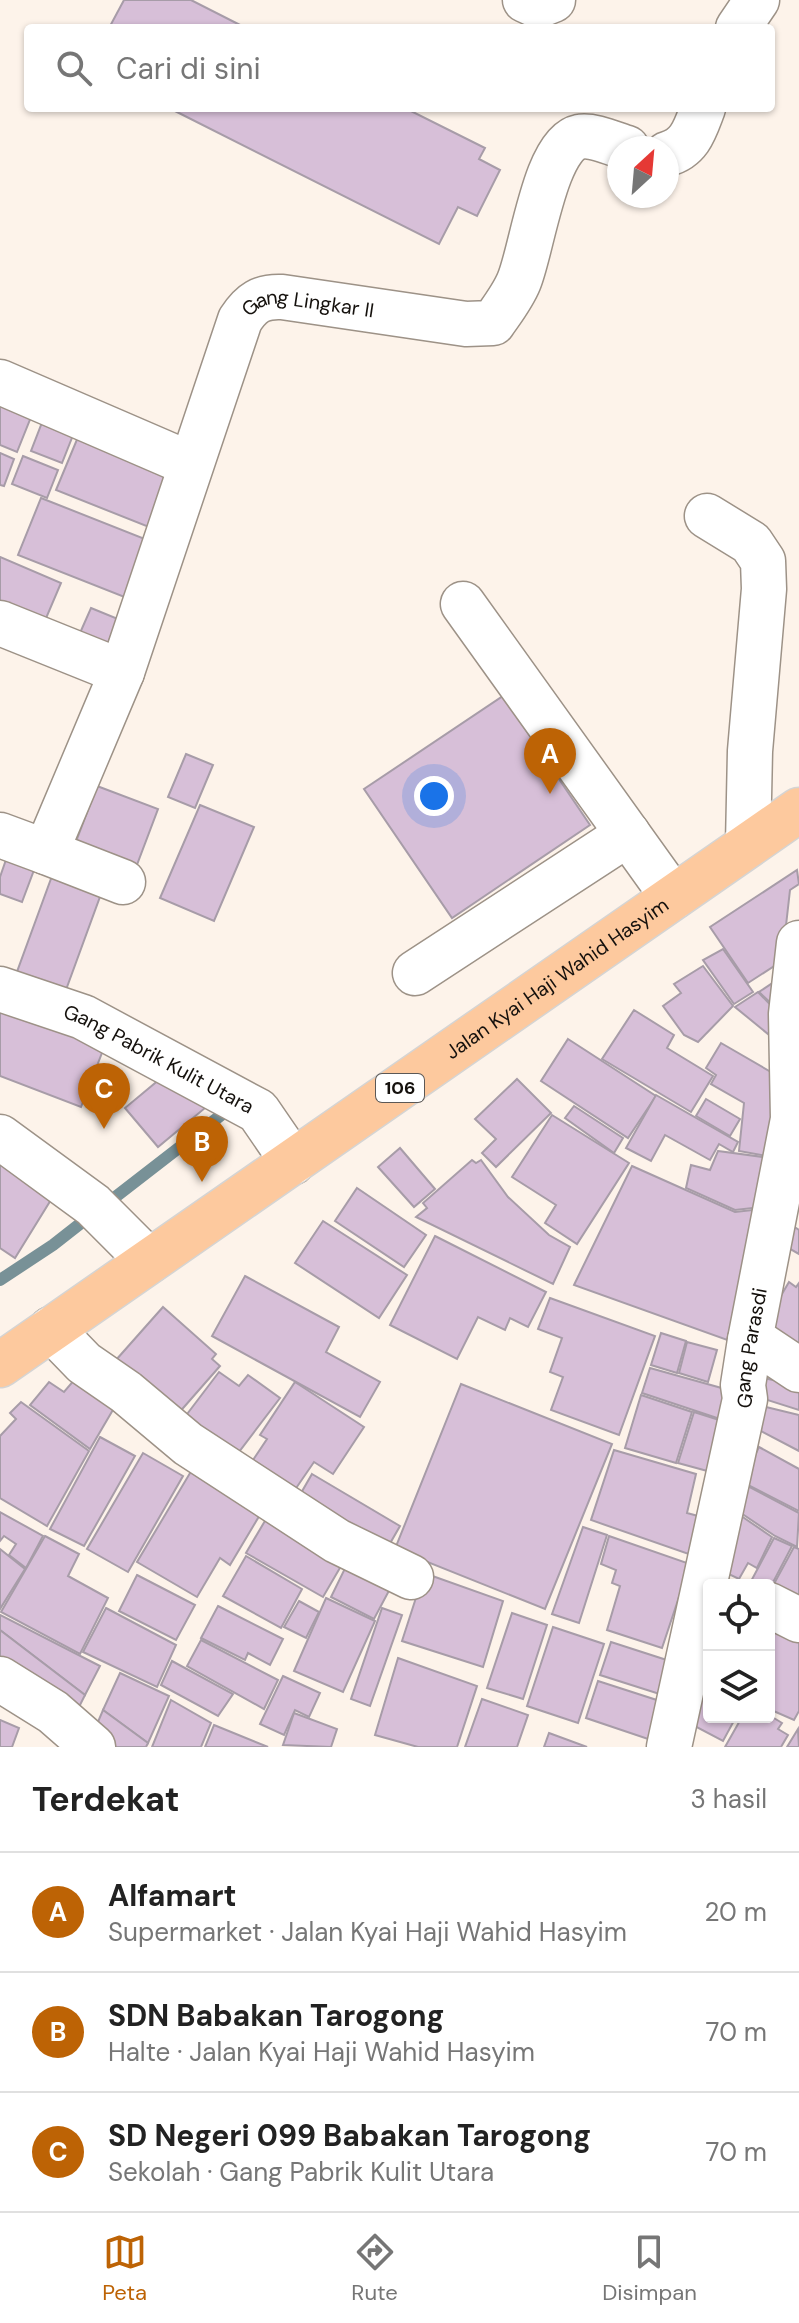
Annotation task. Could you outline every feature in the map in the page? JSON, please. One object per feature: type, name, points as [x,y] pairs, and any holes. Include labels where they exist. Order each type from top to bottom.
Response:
[{"type":"main road","name":"Jalan Kyai Haji Wahid Hasyim","points":[[0,1365],[748,844],[796,820]]},
{"type":"street","points":[[525,0],[538,6],[553,0]]},
{"type":"street","points":[[741,24],[757,0]]},
{"type":"street","points":[[679,151],[694,132],[702,112]]},
{"type":"street","name":"Gang Lingkar II","points":[[46,852],[122,672],[190,464],[240,320],[248,308],[258,299],[282,297],[466,324],[493,323],[519,281],[542,198],[561,150],[569,141],[582,135],[607,142]]},
{"type":"street","points":[[0,382],[190,464]]},
{"type":"street","points":[[707,516],[751,543],[763,561],[764,589],[750,751],[748,844]]},
{"type":"street","points":[[463,604],[673,897]]},
{"type":"street","points":[[0,623],[122,672]]},
{"type":"street","points":[[415,973],[628,834]]},
{"type":"street","points":[[0,835],[123,882]]},
{"type":"street","name":"Gang Parasdi","points":[[714,1579],[745,1399],[743,1385],[750,1340],[796,1120],[791,1014],[799,943]]},
{"type":"street","name":"Gang Pabrik Kulit Utara","points":[[0,989],[83,1017],[258,1111],[293,1162]]},
{"type":"street","points":[[0,1137],[93,1205],[149,1261]]},
{"type":"street","points":[[51,1329],[84,1363],[201,1452],[337,1541],[411,1577]]},
{"type":"street","points":[[750,1340],[799,1370]]},
{"type":"street","points":[[775,1608],[799,1620]]},
{"type":"street","name":"Gang Parasdi","points":[[669,1747],[703,1622]]},
{"type":"street","points":[[0,1679],[53,1712],[93,1747]]},
{"type":"building","points":[[124,0],[191,0],[238,24],[111,24]]},
{"type":"building","points":[[177,112],[413,112],[485,148],[479,159],[500,170],[477,216],[458,207],[439,244]]},
{"type":"building","points":[[0,393],[35,407],[17,452],[0,445]]},
{"type":"building","points":[[48,407],[79,420],[62,463],[31,451]]},
{"type":"building","points":[[83,425],[185,466],[159,531],[56,490]]},
{"type":"building","points":[[0,453],[14,459],[4,486],[0,485]]},
{"type":"building","points":[[23,456],[58,470],[47,498],[12,484]]},
{"type":"building","points":[[41,498],[155,543],[132,600],[18,555]]},
{"type":"building","points":[[0,557],[61,583],[44,623],[0,604]]},
{"type":"building","points":[[91,608],[118,619],[104,653],[76,642]]},
{"type":"building","points":[[503,696],[590,825],[452,918],[364,789]]},
{"type":"building","points":[[186,754],[213,765],[195,808],[168,797]]},
{"type":"building","points":[[97,786],[158,809],[135,870],[74,847]]},
{"type":"building","points":[[200,805],[254,827],[214,921],[160,898]]},
{"type":"building","points":[[9,851],[37,862],[22,902],[0,894],[0,877]]},
{"type":"building","points":[[56,865],[105,883],[63,998],[14,980]]},
{"type":"building","points":[[797,870],[799,884],[790,890],[782,961],[748,983],[710,927]]},
{"type":"building","points":[[723,949],[753,992],[734,1004],[703,960]]},
{"type":"building","points":[[703,966],[733,1006],[698,1042],[684,1035],[663,1006],[681,993],[674,984]]},
{"type":"building","points":[[789,972],[788,1019],[759,992]]},
{"type":"building","points":[[758,992],[787,1022],[785,1048],[735,1007]]},
{"type":"building","points":[[0,1005],[105,1045],[81,1107],[0,1076]]},
{"type":"building","points":[[634,1010],[674,1035],[667,1048],[713,1076],[691,1112],[602,1059]]},
{"type":"building","points":[[568,1039],[656,1096],[628,1138],[541,1081]]},
{"type":"building","points":[[721,1043],[783,1079],[778,1158],[739,1151],[744,1103],[711,1084],[716,1075],[706,1068]]},
{"type":"building","points":[[172,1069],[205,1108],[158,1147],[125,1108]]},
{"type":"building","points":[[517,1079],[551,1113],[496,1167],[482,1153],[496,1139],[475,1119]]},
{"type":"building","points":[[656,1095],[738,1142],[733,1152],[719,1144],[710,1160],[665,1135],[651,1161],[626,1148]]},
{"type":"building","points":[[706,1099],[740,1119],[730,1136],[696,1116]]},
{"type":"building","points":[[574,1106],[623,1138],[614,1153],[565,1118]]},
{"type":"building","points":[[552,1115],[629,1163],[577,1244],[545,1223],[556,1205],[512,1177]]},
{"type":"building","points":[[400,1148],[435,1189],[414,1207],[378,1167]]},
{"type":"building","points":[[718,1151],[778,1159],[772,1206],[735,1210],[686,1188],[691,1165],[710,1170]]},
{"type":"building","points":[[0,1155],[57,1190],[15,1258],[0,1248]]},
{"type":"building","points":[[472,1160],[476,1163],[481,1160],[508,1197],[549,1235],[570,1247],[553,1284],[416,1217],[427,1208],[423,1203]]},
{"type":"building","points":[[632,1166],[735,1212],[771,1208],[744,1346],[574,1285]]},
{"type":"building","points":[[357,1188],[426,1235],[404,1267],[335,1221]]},
{"type":"building","points":[[323,1221],[407,1275],[379,1318],[295,1263]]},
{"type":"building","points":[[790,1224],[799,1230],[799,1254],[778,1242]]},
{"type":"building","points":[[435,1236],[546,1292],[528,1327],[510,1318],[505,1330],[478,1317],[457,1359],[390,1325]]},
{"type":"building","points":[[245,1276],[339,1327],[326,1352],[380,1382],[360,1417],[212,1336]]},
{"type":"building","points":[[789,1282],[796,1287],[799,1283],[799,1349],[762,1328]]},
{"type":"building","points":[[550,1298],[655,1336],[619,1435],[551,1410],[563,1377],[550,1372],[562,1338],[538,1329]]},
{"type":"building","points":[[163,1307],[216,1354],[212,1359],[220,1366],[170,1423],[108,1369]]},
{"type":"building","points":[[661,1333],[686,1341],[677,1373],[651,1365]]},
{"type":"building","points":[[687,1342],[717,1350],[708,1382],[679,1373]]},
{"type":"building","points":[[87,1365],[124,1391],[90,1449],[30,1405],[49,1382],[64,1392]]},
{"type":"building","points":[[650,1368],[743,1394],[735,1424],[642,1393]]},
{"type":"building","points":[[219,1372],[239,1386],[248,1375],[280,1398],[229,1465],[178,1426]]},
{"type":"building","points":[[799,1376],[799,1410],[758,1397],[763,1378],[778,1381]]},
{"type":"building","points":[[295,1382],[364,1427],[333,1474],[314,1462],[290,1497],[247,1469],[267,1439],[260,1435]]},
{"type":"building","points":[[461,1384],[612,1444],[545,1609],[395,1549]]},
{"type":"building","points":[[641,1395],[692,1412],[676,1463],[625,1448]]},
{"type":"building","points":[[21,1402],[89,1451],[47,1526],[0,1498],[0,1436],[16,1419],[10,1413]]},
{"type":"building","points":[[766,1407],[799,1415],[799,1451],[759,1430]]},
{"type":"building","points":[[694,1412],[735,1425],[722,1475],[678,1463]]},
{"type":"building","points":[[100,1437],[135,1456],[84,1546],[50,1529]]},
{"type":"building","points":[[759,1447],[799,1469],[799,1511],[742,1482]]},
{"type":"building","points":[[614,1450],[696,1474],[687,1513],[713,1520],[703,1559],[591,1520]]},
{"type":"building","points":[[143,1453],[183,1476],[128,1572],[87,1549]]},
{"type":"building","points":[[196,1463],[267,1503],[230,1565],[220,1558],[197,1597],[137,1562]]},
{"type":"building","points":[[312,1474],[400,1526],[381,1559],[293,1507]]},
{"type":"building","points":[[742,1483],[799,1513],[797,1547],[732,1507]]},
{"type":"building","points":[[272,1509],[348,1554],[323,1597],[246,1553]]},
{"type":"building","points":[[731,1509],[772,1537],[757,1568],[748,1563],[739,1579],[716,1568]]},
{"type":"building","points":[[0,1512],[43,1536],[26,1568],[9,1555],[16,1544],[4,1536],[0,1541]]},
{"type":"building","points":[[583,1527],[607,1535],[579,1623],[552,1614]]},
{"type":"building","points":[[45,1536],[79,1554],[68,1576],[108,1598],[80,1654],[1,1612]]},
{"type":"building","points":[[609,1536],[690,1564],[662,1648],[607,1630],[620,1586],[612,1583],[616,1570],[601,1564]]},
{"type":"building","points":[[774,1538],[792,1546],[775,1579],[752,1579]]},
{"type":"building","points":[[794,1547],[799,1549],[799,1596],[775,1594],[775,1582]]},
{"type":"building","points":[[0,1549],[25,1569],[0,1609]]},
{"type":"building","points":[[353,1552],[392,1585],[374,1619],[331,1597]]},
{"type":"building","points":[[246,1556],[302,1589],[281,1628],[223,1596]]},
{"type":"building","points":[[424,1573],[503,1601],[483,1667],[402,1641]]},
{"type":"building","points":[[137,1575],[195,1605],[176,1640],[119,1611]]},
{"type":"building","points":[[326,1598],[375,1621],[343,1692],[294,1671]]},
{"type":"building","points":[[299,1601],[319,1612],[306,1638],[284,1627]]},
{"type":"building","points":[[218,1606],[283,1639],[270,1665],[248,1653],[245,1660],[201,1638]]},
{"type":"building","points":[[106,1608],[176,1645],[157,1687],[83,1652]]},
{"type":"building","points":[[382,1608],[402,1615],[370,1706],[351,1699]]},
{"type":"building","points":[[512,1613],[547,1625],[523,1699],[487,1688]]},
{"type":"building","points":[[0,1615],[100,1666],[85,1695],[0,1630]]},
{"type":"building","points":[[780,1617],[799,1625],[799,1711],[794,1720],[775,1712],[775,1629]]},
{"type":"building","points":[[553,1627],[604,1644],[578,1723],[527,1706]]},
{"type":"building","points":[[0,1630],[85,1695],[77,1711],[0,1672]]},
{"type":"building","points":[[201,1640],[278,1680],[264,1709],[187,1666]]},
{"type":"building","points":[[611,1642],[679,1664],[669,1697],[600,1675]]},
{"type":"building","points":[[398,1658],[477,1686],[457,1747],[418,1747],[375,1735]]},
{"type":"building","points":[[172,1661],[233,1694],[218,1716],[161,1685]]},
{"type":"building","points":[[120,1673],[169,1696],[148,1743],[103,1710]]},
{"type":"building","points":[[701,1673],[703,1723],[733,1723],[723,1741],[687,1722]]},
{"type":"building","points":[[283,1676],[320,1693],[309,1717],[295,1710],[284,1735],[260,1724]]},
{"type":"building","points":[[598,1681],[666,1703],[654,1741],[586,1718]]},
{"type":"building","points":[[482,1699],[528,1715],[517,1747],[465,1747]]},
{"type":"building","points":[[171,1700],[211,1723],[201,1747],[152,1747]]},
{"type":"building","points":[[103,1710],[148,1743],[146,1747],[98,1747],[89,1743]]},
{"type":"building","points":[[294,1713],[337,1729],[331,1747],[283,1745]]},
{"type":"building","points":[[775,1719],[782,1723],[778,1729],[788,1735],[781,1747],[725,1747],[739,1723],[775,1723]]},
{"type":"building","points":[[0,1720],[19,1728],[12,1747],[0,1747]]},
{"type":"building","points":[[214,1725],[268,1747],[205,1747]]},
{"type":"building","points":[[798,1729],[799,1747],[787,1747]]},
{"type":"building","points":[[549,1733],[587,1747],[544,1747]]},
{"type":"waterway","points":[[105,1205],[229,1109]]},
{"type":"waterway","points":[[0,1280],[90,1216]]},
{"type":"place","name":"Alfamart","points":[[550,794]]},
{"type":"place","name":"SD Negeri 099 Babakan Tarogong","points":[[104,1129]]},
{"type":"place","name":"SDN Babakan Tarogong","points":[[202,1182]]}]
